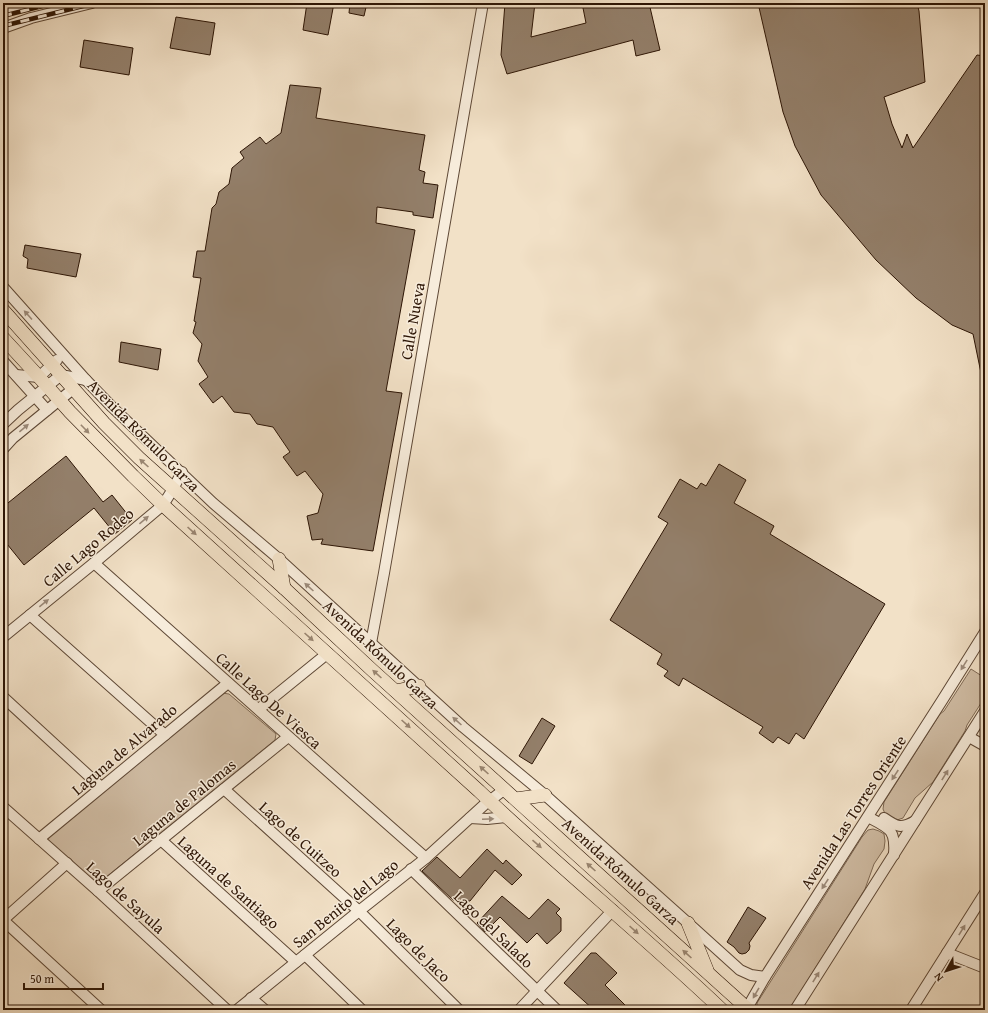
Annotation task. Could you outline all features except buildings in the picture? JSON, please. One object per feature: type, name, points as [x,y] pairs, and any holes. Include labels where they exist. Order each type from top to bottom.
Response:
[{"type":"main road","name":"Avenida Rómulo Garza","points":[[3,310],[104,423],[139,458],[748,1009]]},
{"type":"main road","points":[[3,338],[96,440],[163,505],[328,653],[506,817],[613,910],[722,1010]]},
{"type":"main road","points":[[3,345],[24,361]]},
{"type":"main road","points":[[279,559],[284,588]]},
{"type":"main road","points":[[396,691],[419,686]]},
{"type":"main road","points":[[516,799],[545,795]]},
{"type":"main road","points":[[688,922],[709,973]]},
{"type":"street","points":[[3,9],[31,3]]},
{"type":"street","points":[[3,28],[31,18],[92,3]]},
{"type":"street","name":"Calle Nueva","points":[[371,643],[483,3]]},
{"type":"street","points":[[3,287],[117,413],[182,472],[213,503],[279,559],[463,727],[545,795],[740,970],[751,975],[765,978]]},
{"type":"street","points":[[3,424],[35,397],[43,382],[56,370],[63,354]]},
{"type":"street","points":[[3,361],[47,410]]},
{"type":"street","points":[[56,370],[86,380]]},
{"type":"street","points":[[16,375],[43,382]]},
{"type":"street","points":[[3,449],[13,438],[73,389]]},
{"type":"street","name":"Calle Lago Rodeo","points":[[3,637],[163,505],[182,472]]},
{"type":"street","name":"Calle Lago De Viesca","points":[[94,563],[288,737],[426,858]]},
{"type":"street","points":[[30,615],[165,735]]},
{"type":"street","name":"Avenida Las Torres Oriente","points":[[748,1009],[765,978],[985,632]]},
{"type":"street","points":[[259,710],[328,653]]},
{"type":"street","name":"Laguna de Alvarado","points":[[40,839],[228,683]]},
{"type":"street","points":[[3,697],[101,787]]},
{"type":"street","points":[[795,1010],[985,711]]},
{"type":"street","name":"Laguna de Palomas","points":[[98,891],[288,737]]},
{"type":"street","points":[[969,737],[985,746]]},
{"type":"street","name":"Lago de Cuitzeo","points":[[224,789],[359,911]]},
{"type":"street","name":"San Benito del Lago","points":[[237,1010],[426,858],[505,789]]},
{"type":"street","name":"Lago de Sayula","points":[[3,807],[98,891],[227,1010]]},
{"type":"street","points":[[870,814],[897,826],[907,826],[916,820]]},
{"type":"street","points":[[870,814],[890,829],[894,839],[894,855]]},
{"type":"street","points":[[470,818],[487,819],[506,817]]},
{"type":"street","name":"Laguna de Santiago","points":[[161,840],[296,962]]},
{"type":"street","points":[[67,863],[3,920],[101,1010]]},
{"type":"street","name":"Lago del Salado","points":[[411,869],[557,1010]]},
{"type":"street","points":[[911,1010],[985,893]]},
{"type":"street","points":[[519,1010],[613,910]]},
{"type":"street","name":"Lago de Jaco","points":[[359,911],[459,1010]]},
{"type":"street","points":[[947,953],[985,968]]},
{"type":"street","points":[[305,955],[362,1010]]},
{"type":"street","points":[[252,998],[265,1010]]},
{"type":"shaded area","points":[[971,669],[985,678],[985,697],[933,782],[915,798],[903,818],[897,820],[886,816],[883,809],[884,802],[940,714],[944,711]]},
{"type":"shaded area","points":[[222,693],[229,694],[276,734],[275,740],[100,882],[93,881],[47,842],[48,835]]},
{"type":"shaded area","points":[[873,829],[884,834],[884,849],[874,864],[865,889],[789,1010],[761,1010],[757,1007],[757,1003],[862,837],[868,830]]},
{"type":"railway","points":[[3,16],[54,3]]},
{"type":"railway","points":[[3,26],[95,3]]}]
